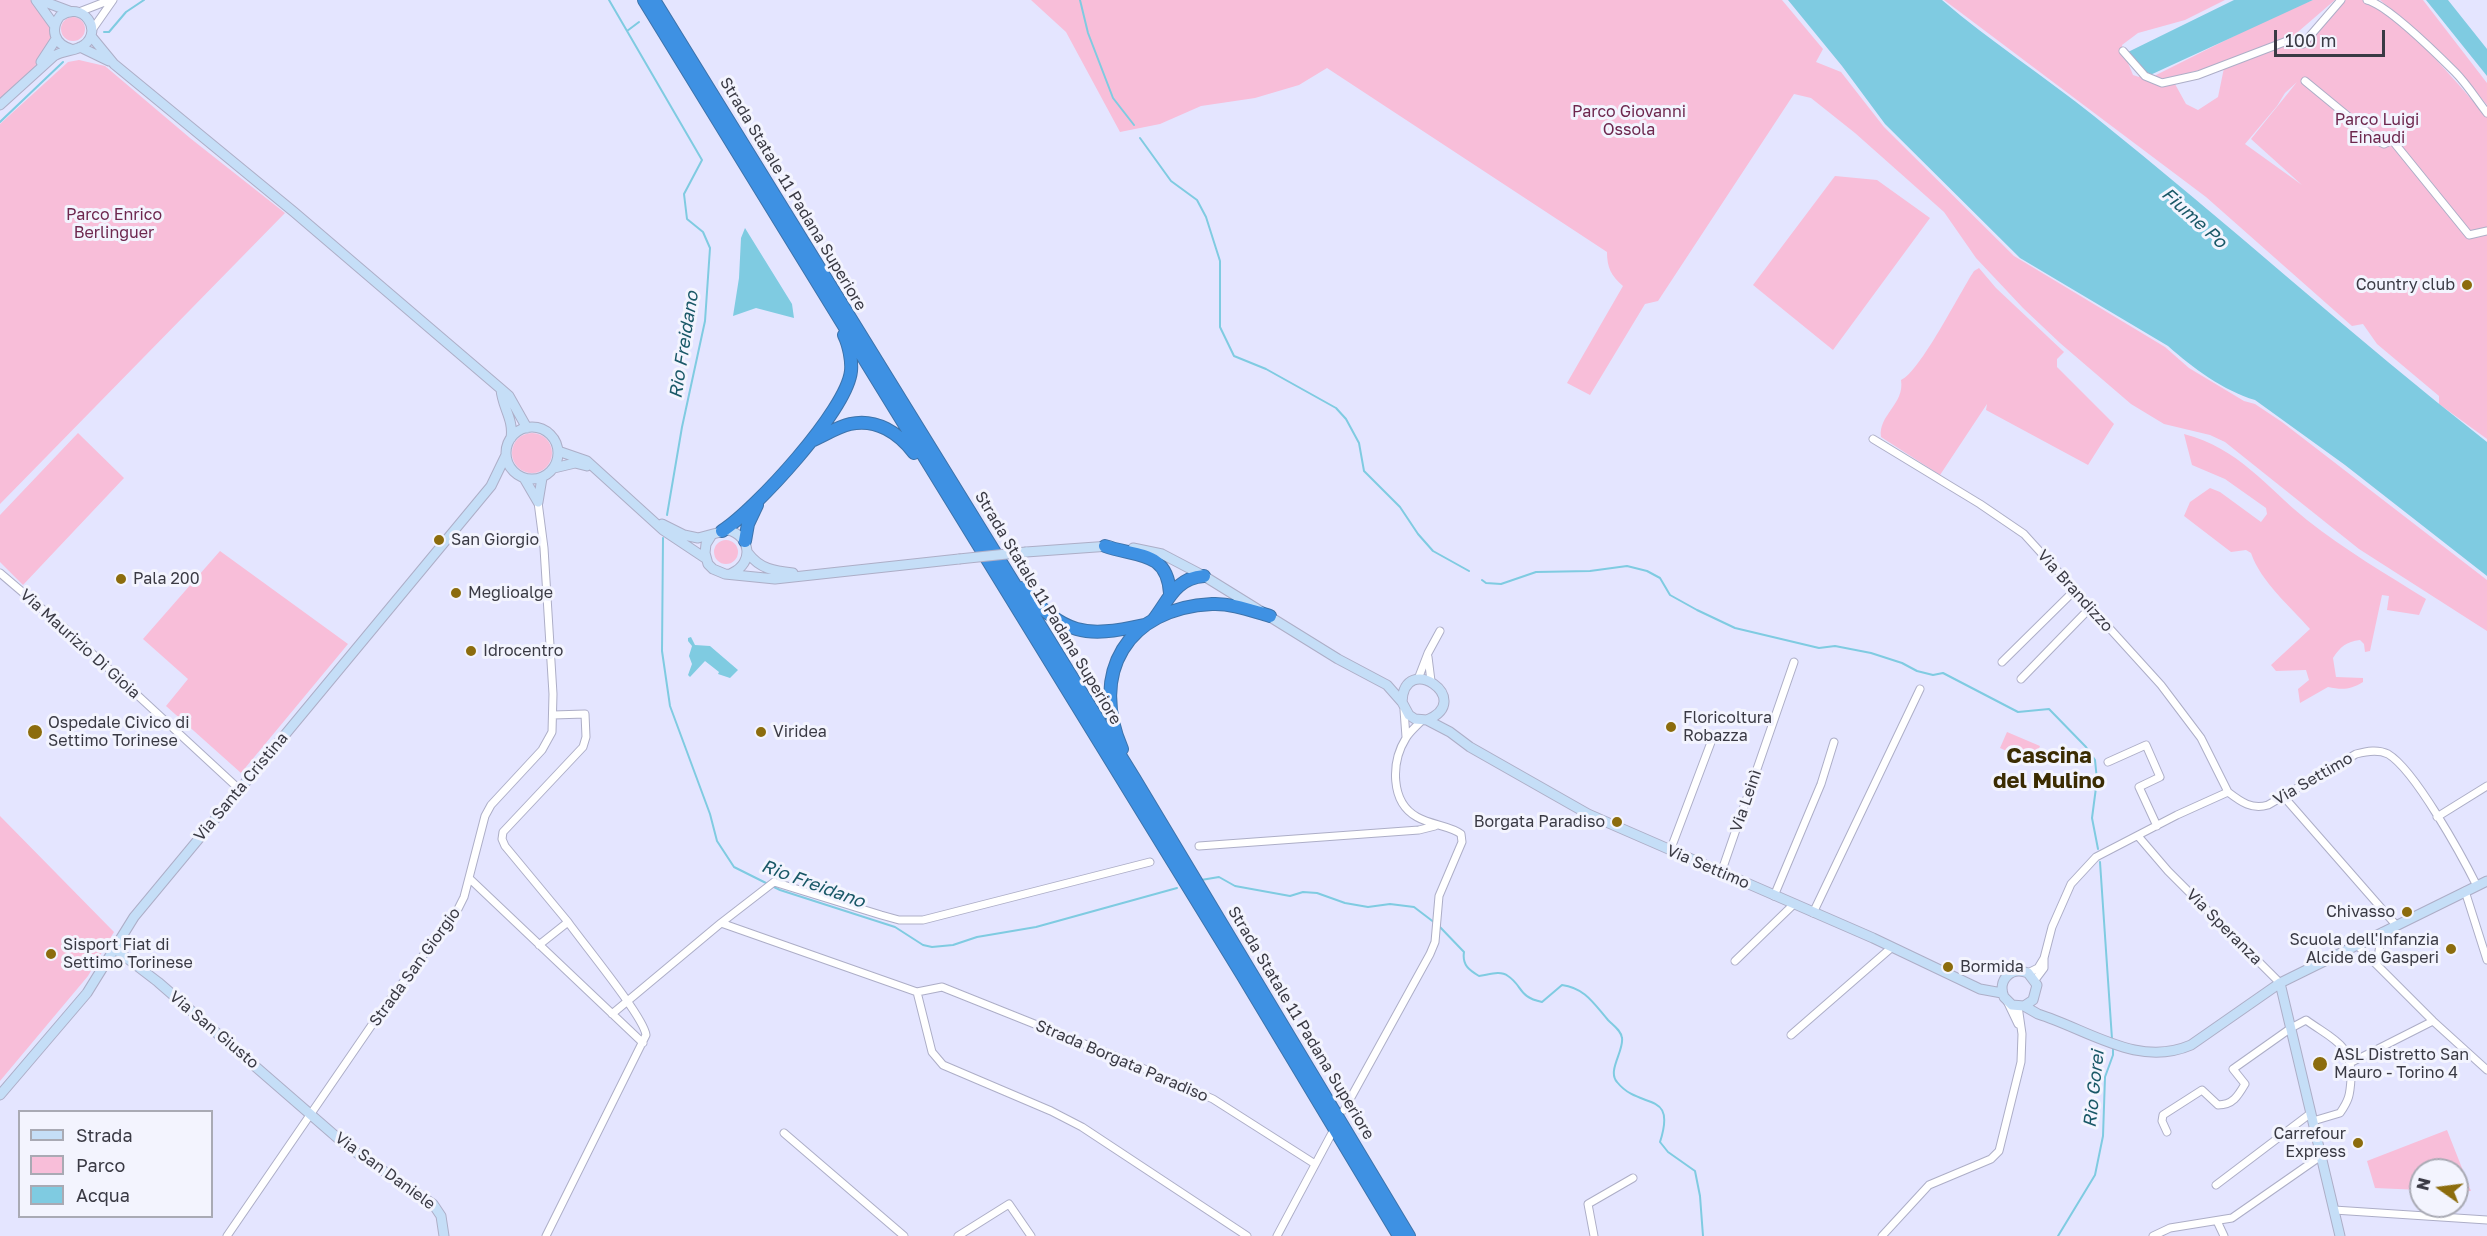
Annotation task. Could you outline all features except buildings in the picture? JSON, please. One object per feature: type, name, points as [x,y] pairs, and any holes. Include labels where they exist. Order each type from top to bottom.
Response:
[{"type":"highway","name":"Strada Statale 11 Padana Superiore","points":[[644,0],[1220,938],[1399,1236]]},
{"type":"highway","name":"Strada Statale 11 Padana Superiore","points":[[654,0],[1134,778],[1409,1236]]},
{"type":"highway","points":[[717,533],[761,497],[810,441],[841,400],[851,372],[847,342],[827,299]]},
{"type":"highway","points":[[810,441],[851,424],[882,425],[905,441],[951,501]]},
{"type":"highway","points":[[746,547],[748,524],[761,497]]},
{"type":"highway","points":[[1105,546],[1147,556],[1156,561],[1167,575],[1170,593]]},
{"type":"highway","points":[[1006,570],[1030,597],[1058,621],[1075,629],[1095,633],[1111,632],[1150,622],[1184,607],[1213,603],[1237,606],[1270,616]]},
{"type":"highway","points":[[1134,778],[1110,716],[1108,696],[1111,674],[1129,641],[1150,622],[1170,593],[1186,579],[1204,576]]},
{"type":"street","points":[[38,0],[87,17],[91,33],[114,64],[294,212],[509,396],[527,428]]},
{"type":"street","points":[[38,0],[54,25],[56,39],[65,47],[75,48],[114,64]]},
{"type":"street","points":[[54,25],[60,16],[112,0]]},
{"type":"street","points":[[0,105],[54,56],[75,48],[91,33],[112,0]]},
{"type":"street","points":[[2122,51],[2145,76],[2162,83],[2189,77],[2228,65],[2260,49],[2287,41],[2303,44],[2341,0]]},
{"type":"street","points":[[2367,0],[2374,2],[2400,22],[2456,73],[2487,113]]},
{"type":"street","points":[[32,75],[56,39]]},
{"type":"street","points":[[2305,81],[2378,141],[2384,144],[2392,140],[2469,235],[2487,231]]},
{"type":"street","points":[[501,389],[513,429],[506,455],[509,465],[520,476],[542,477],[554,468],[575,463],[592,467]]},
{"type":"street","points":[[511,438],[527,428],[540,428],[550,434],[558,451],[554,468]]},
{"type":"street","name":"Via Brandizzo","points":[[1873,439],[1980,504],[2024,534],[2161,685],[2201,738],[2228,792]]},
{"type":"street","points":[[558,451],[582,458],[663,530],[705,558],[713,569],[725,573],[775,579],[1026,552],[1105,546],[1131,547],[1162,554],[1204,576],[1338,659],[1387,685],[1415,719],[1424,720]]},
{"type":"street","name":"Via Santa Cristina","points":[[0,1095],[87,993],[134,917],[491,486],[506,455]]},
{"type":"street","name":"Via Santa Cristina","points":[[491,486],[520,476]]},
{"type":"street","name":"Strada San Giorgio","points":[[520,476],[537,502]]},
{"type":"street","name":"Strada San Giorgio","points":[[227,1236],[380,1013],[458,909],[469,878],[485,816],[491,805],[542,750],[552,732],[544,548],[537,502],[542,477]]},
{"type":"street","points":[[652,519],[684,536],[698,538],[717,533],[735,532],[759,565],[770,570],[804,575]]},
{"type":"street","points":[[705,558],[706,544],[717,533]]},
{"type":"street","points":[[732,573],[745,563],[746,547]]},
{"type":"street","name":"Via Maurizio Di Gioia","points":[[0,573],[68,632],[239,789]]},
{"type":"street","points":[[2002,662],[2074,591]]},
{"type":"street","points":[[2021,679],[2090,608]]},
{"type":"street","points":[[1418,679],[1440,631]]},
{"type":"street","points":[[1428,653],[1431,681]]},
{"type":"street","name":"Via Leinì","points":[[1721,873],[1794,662]]},
{"type":"street","points":[[1344,1110],[1430,954],[1437,930],[1439,896],[1462,842],[1461,834],[1455,829],[1436,826],[1418,817],[1403,804],[1396,790],[1395,772],[1406,737],[1404,689],[1418,679],[1431,681],[1443,695],[1439,713],[1424,720],[1406,737]]},
{"type":"street","points":[[1387,685],[1409,684]]},
{"type":"street","points":[[1813,913],[1920,689]]},
{"type":"street","points":[[1439,713],[1450,732]]},
{"type":"street","points":[[546,1236],[643,1043],[645,1029],[568,922],[502,840],[503,832],[583,747],[586,737],[585,714],[553,715]]},
{"type":"street","name":"Via Settimo","points":[[1424,720],[1450,732],[1470,747],[1588,814],[1975,985],[2004,992]]},
{"type":"street","points":[[1670,851],[1713,737]]},
{"type":"street","points":[[1774,896],[1821,784],[1834,741]]},
{"type":"street","points":[[2108,762],[2146,745],[2160,777],[2139,787],[2157,826]]},
{"type":"street","name":"Via Settimo","points":[[2228,792],[2244,804],[2258,808],[2284,797],[2356,754],[2371,750],[2389,755],[2407,771],[2462,855],[2477,886]]},
{"type":"street","points":[[2437,817],[2487,786]]},
{"type":"street","points":[[2032,976],[2044,968],[2044,958],[2052,927],[2071,884],[2096,857],[2228,792]]},
{"type":"street","points":[[2284,797],[2396,925]]},
{"type":"street","points":[[1414,831],[1418,827],[1418,817]]},
{"type":"street","points":[[1199,846],[1414,831],[1436,826]]},
{"type":"street","name":"Via Speranza","points":[[2139,836],[2168,871],[2280,983]]},
{"type":"street","points":[[612,1014],[774,882],[899,920],[923,920],[1150,862]]},
{"type":"street","points":[[469,878],[643,1043]]},
{"type":"street","points":[[2004,992],[2021,1006],[2123,1047],[2141,1053],[2175,1052],[2192,1045],[2280,983],[2487,881]]},
{"type":"street","points":[[2465,891],[2487,960]]},
{"type":"street","points":[[1735,961],[1794,904]]},
{"type":"street","points":[[539,945],[568,922]]},
{"type":"street","name":"Strada Borgata Paradiso","points":[[721,923],[917,992],[942,987],[1128,1061],[1214,1099],[1315,1164]]},
{"type":"street","points":[[2377,964],[2382,932]]},
{"type":"street","points":[[2356,944],[2433,1021],[2487,1070]]},
{"type":"street","points":[[1791,1035],[1891,948]]},
{"type":"street","name":"Via San Giusto","points":[[115,949],[158,982],[311,1114]]},
{"type":"street","points":[[2021,1006],[2033,1000],[2037,990],[2032,976],[2017,970],[2011,972],[2004,992],[2022,1034]]},
{"type":"street","points":[[2280,983],[2340,1236]]},
{"type":"street","points":[[917,992],[932,1052],[943,1065],[1051,1111],[1082,1127],[1247,1236]]},
{"type":"street","points":[[2033,1000],[2048,1017]]},
{"type":"street","points":[[1882,1236],[1929,1185],[1991,1159],[1999,1151],[2021,1062],[2021,1006]]},
{"type":"street","points":[[2167,1132],[2162,1121],[2163,1115],[2202,1090],[2218,1104],[2226,1105],[2236,1098],[2245,1084],[2233,1069],[2291,1028],[2307,1020],[2347,1050],[2352,1062],[2350,1098],[2340,1113],[2312,1117],[2216,1185]]},
{"type":"street","points":[[2352,1062],[2433,1021]]},
{"type":"street","name":"Via San Daniele","points":[[311,1114],[348,1147],[433,1204],[441,1216],[444,1236]]},
{"type":"street","points":[[784,1133],[904,1236]]},
{"type":"street","points":[[1276,1236],[1332,1133]]},
{"type":"street","points":[[2153,1236],[2170,1228],[2232,1218],[2321,1156]]},
{"type":"street","points":[[1594,1236],[1588,1204],[1634,1178]]},
{"type":"street","points":[[958,1236],[1008,1204],[1031,1236]]},
{"type":"street","points":[[2334,1210],[2487,1220]]},
{"type":"street","points":[[2217,1221],[2224,1236]]},
{"type":"green space","points":[[0,0],[31,0],[48,18],[52,36],[34,67],[0,101]]},
{"type":"green space","name":"Parco Giovanni Ossola","points":[[1031,0],[1782,0],[1823,49],[1816,62],[1841,72],[1884,127],[2014,256],[2165,347],[2189,368],[2244,401],[2255,404],[2282,422],[2487,580],[2487,631],[2359,549],[2225,442],[2210,435],[2164,424],[2131,404],[2023,308],[1976,258],[1944,212],[1855,133],[1811,98],[1794,94],[1658,301],[1645,304],[1590,395],[1567,383],[1623,286],[1610,271],[1607,252],[1327,68],[1299,85],[1255,98],[1201,106],[1160,124],[1120,132],[1066,32]]},
{"type":"green space","name":"Parco Luigi Einaudi","points":[[1944,0],[2225,0],[2185,20],[2138,33],[2122,45],[2133,75],[2139,77],[2144,70],[2152,77],[2276,15],[2313,0],[2335,0],[2292,37],[2220,64],[2165,80],[2175,84],[2186,104],[2198,110],[2218,97],[2224,68],[2287,43],[2302,47],[2343,0],[2362,0],[2376,6],[2392,18],[2428,51],[2487,117],[2487,439],[2439,404],[2439,396],[2377,344],[2363,324],[2352,326],[2206,197]],"holes":[[[2297,82],[2251,139],[2302,185],[2245,144],[2285,93]]]},
{"type":"green space","points":[[2380,0],[2423,0],[2487,83],[2487,105],[2448,59]]},
{"type":"green space","points":[[73,17],[82,20],[85,29],[82,38],[73,41],[64,38],[61,29],[64,20]]},
{"type":"green space","name":"Parco Enrico Berlinguer","points":[[79,60],[105,66],[190,138],[285,213],[0,504],[0,124],[68,62]]},
{"type":"green space","points":[[1835,176],[1877,180],[1930,218],[1833,350],[1753,285]]},
{"type":"green space","points":[[1979,268],[1996,288],[2064,352],[2057,359],[2057,367],[2114,424],[2088,465],[1986,410],[1987,404],[1940,475],[1881,437],[1883,422],[1899,396],[1901,380],[1909,374],[1929,348],[1974,271]]},
{"type":"green space","points":[[78,433],[124,478],[23,585],[0,562],[0,515]]},
{"type":"green space","points":[[532,433],[546,439],[552,453],[546,467],[532,473],[518,467],[512,453],[518,439]]},
{"type":"green space","points":[[2184,434],[2221,449],[2236,459],[2321,531],[2426,599],[2419,615],[2387,610],[2389,596],[2382,595],[2370,651],[2365,652],[2364,644],[2360,640],[2347,643],[2336,654],[2333,658],[2336,677],[2363,678],[2363,682],[2346,689],[2328,687],[2300,703],[2298,689],[2309,680],[2306,670],[2276,671],[2271,665],[2310,629],[2269,584],[2251,553],[2246,550],[2231,552],[2184,516],[2190,502],[2210,488],[2220,492],[2261,522],[2267,514],[2266,508],[2225,479],[2192,465]]},
{"type":"green space","points":[[726,540],[734,544],[738,552],[734,560],[726,564],[718,560],[714,552],[718,544]]},
{"type":"green space","points":[[220,551],[348,644],[241,773],[166,706],[188,679],[143,639]]},
{"type":"green space","points":[[2007,732],[2040,746],[2033,763],[2000,748]]},
{"type":"green space","name":"Sisport Fiat di Settimo Torinese","points":[[0,816],[114,932],[88,976],[0,1081]]},
{"type":"green space","points":[[2447,1130],[2458,1158],[2409,1158],[2409,1189],[2375,1188],[2367,1161]]},
{"type":"water","name":"Fiume Po","points":[[1788,0],[1942,0],[2144,156],[2388,362],[2487,442],[2487,576],[2345,465],[2255,400],[2220,385],[2168,346],[2020,258],[1885,124],[1842,66]]},
{"type":"water","points":[[2234,0],[2313,0],[2148,76],[2128,52]]},
{"type":"water","points":[[2426,0],[2448,0],[2487,49],[2487,76]]},
{"type":"water","points":[[745,228],[792,304],[794,318],[756,308],[733,316],[739,278],[741,238]]},
{"type":"water","points":[[691,637],[695,645],[710,646],[738,670],[730,678],[718,674],[719,672],[705,661],[690,677],[688,675],[692,664],[689,656],[692,646],[688,638]]},
{"type":"waterway","points":[[104,32],[109,32],[126,12],[144,0]]},
{"type":"waterway","name":"Rio Freidano","points":[[609,0],[702,160],[684,194],[687,219],[703,232],[710,248],[705,321],[682,427],[667,515]]},
{"type":"waterway","points":[[1080,0],[1088,33],[1113,98],[1134,125]]},
{"type":"waterway","points":[[627,31],[639,22]]},
{"type":"waterway","points":[[0,122],[63,62]]},
{"type":"waterway","points":[[1140,138],[1171,181],[1197,200],[1206,217],[1220,261],[1220,327],[1234,356],[1266,369],[1336,408],[1346,419],[1359,443],[1364,471],[1400,507],[1418,534],[1433,551],[1469,571]]},
{"type":"waterway","name":"Rio Freidano","points":[[663,538],[662,651],[670,706],[710,814],[717,841],[734,867],[780,890],[895,927],[923,945],[932,947],[953,945],[977,937],[1036,927],[1177,888]]},
{"type":"waterway","points":[[1482,580],[1486,583],[1501,584],[1536,572],[1590,571],[1627,566],[1647,571],[1660,578],[1670,595],[1735,628],[1819,648],[1835,646],[1871,653],[1902,663],[1917,671],[1933,675],[1943,673],[2018,712],[2049,709],[2086,747],[2095,760],[2097,780],[2092,818],[2098,849]]},
{"type":"waterway","name":"Rio Gorei","points":[[2100,862],[2112,1039]]},
{"type":"waterway","name":"Rio Freidano","points":[[1201,880],[1219,877],[1235,886],[1290,896],[1303,892],[1317,893],[1345,903],[1368,907],[1390,904],[1414,907],[1435,923]]},
{"type":"waterway","name":"Rio Freidano","points":[[1439,926],[1464,952],[1464,960],[1472,972],[1479,976],[1505,974],[1525,994],[1542,1002],[1562,985],[1577,989],[1618,1030],[1622,1043],[1614,1077],[1626,1091],[1654,1103],[1664,1114],[1660,1142],[1668,1152],[1695,1171],[1700,1196],[1703,1236]]},
{"type":"waterway","name":"Rio Gorei","points":[[2058,1236],[2095,1175],[2103,1136],[2105,1077],[2113,1055],[2113,1048]]},
{"type":"place","name":"Country club","points":[[2467,285]]},
{"type":"place","name":"San Giorgio","points":[[439,540]]},
{"type":"place","name":"Pala 200","points":[[121,579]]},
{"type":"place","name":"Meglioalge","points":[[456,593]]},
{"type":"place","name":"Idrocentro","points":[[471,651]]},
{"type":"place","name":"Floricoltura Robazza","points":[[1671,727]]},
{"type":"place","name":"Ospedale Civico di Settimo Torinese","points":[[35,732]]},
{"type":"place","name":"Viridea","points":[[761,732]]},
{"type":"place","name":"Borgata Paradiso","points":[[1617,822]]},
{"type":"place","name":"Chivasso","points":[[2407,912]]},
{"type":"place","name":"Scuola dell'Infanzia Alcide de Gasperi","points":[[2451,949]]},
{"type":"place","name":"Sisport Fiat di Settimo Torinese","points":[[51,954]]},
{"type":"place","name":"Bormida","points":[[1948,967]]},
{"type":"place","name":"ASL Distretto San Mauro - Torino 4","points":[[2320,1064]]},
{"type":"place","name":"Carrefour Express","points":[[2358,1143]]},
{"type":"district","name":"Cascina del Mulino","points":[[2049,768]]}]
